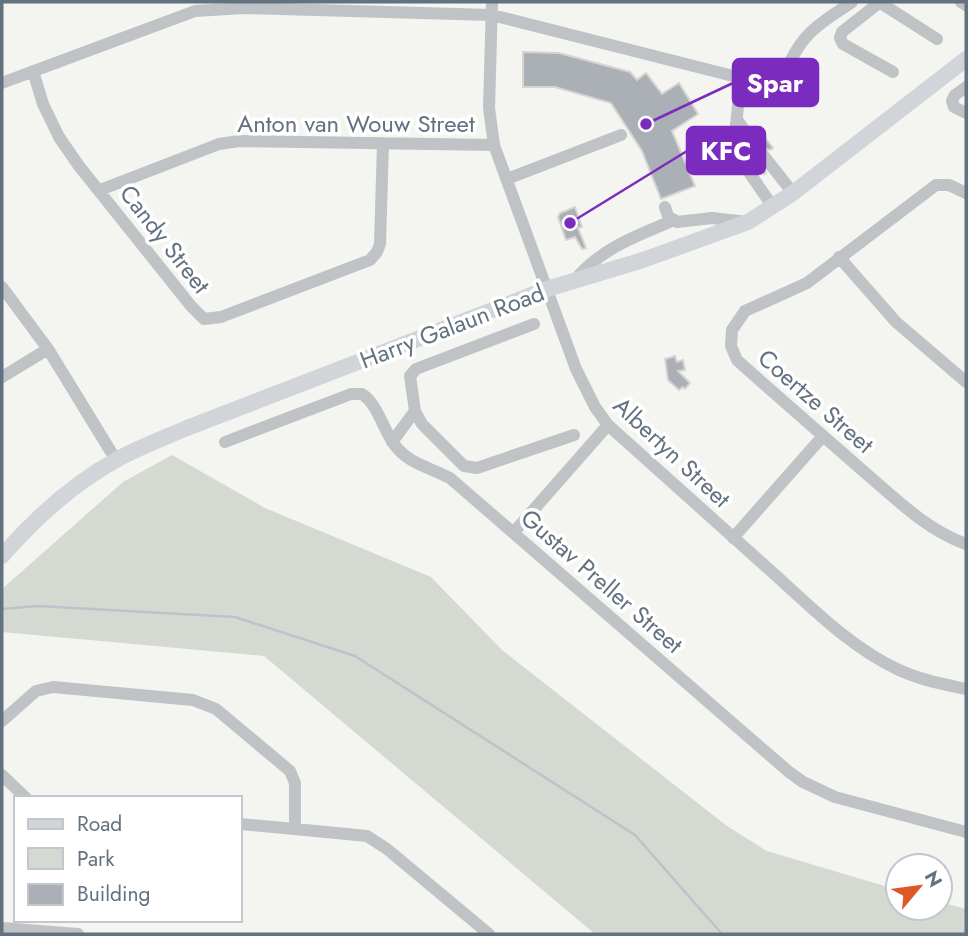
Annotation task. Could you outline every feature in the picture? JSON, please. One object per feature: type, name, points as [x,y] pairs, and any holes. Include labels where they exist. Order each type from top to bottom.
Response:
[{"type":"main road","name":"Harry Galaun Road","points":[[906,104],[929,80],[966,51]]},
{"type":"main road","name":"Harry Galaun Road","points":[[2,556],[69,490],[116,460],[187,428],[547,289],[643,260],[748,222],[793,193],[906,104],[963,64]]},
{"type":"street","points":[[2,83],[203,9],[257,8],[492,8],[741,78],[764,81],[776,78],[790,65],[806,37],[852,2]]},
{"type":"street","points":[[893,72],[843,44],[840,38],[842,32],[880,2],[937,39]]},
{"type":"street","points":[[961,2],[966,5]]},
{"type":"street","name":"Albertyn Street","points":[[492,8],[489,108],[494,145],[584,387],[608,425],[805,601],[866,650],[898,669],[926,680],[966,689]]},
{"type":"street","name":"Candy Street","points":[[33,71],[43,104],[59,137],[79,166],[199,316],[211,319],[361,266],[370,260],[380,244],[383,143]]},
{"type":"street","points":[[741,78],[738,121],[733,137],[737,152],[773,207]]},
{"type":"street","points":[[966,87],[955,95],[952,101],[954,107],[966,114]]},
{"type":"street","points":[[738,121],[750,138]]},
{"type":"street","points":[[507,179],[621,135]]},
{"type":"street","name":"Anton van Wouw Street","points":[[100,190],[219,144],[256,140],[494,145]]},
{"type":"street","points":[[763,155],[793,193]]},
{"type":"street","name":"Coertze Street","points":[[966,193],[949,185],[936,185],[807,283],[745,311],[733,326],[730,338],[737,360],[823,436],[926,524],[966,544]]},
{"type":"street","points":[[665,207],[672,221]]},
{"type":"street","points":[[575,280],[602,255],[632,237],[672,221],[712,218],[748,222]]},
{"type":"street","points":[[839,257],[896,322],[966,382]]},
{"type":"street","points":[[2,287],[48,349],[116,460]]},
{"type":"street","points":[[534,324],[416,369],[410,376],[415,411],[427,430],[464,466],[470,468],[477,468],[574,435]]},
{"type":"street","points":[[2,377],[48,349]]},
{"type":"street","name":"Gustav Preller Street","points":[[225,443],[357,393],[362,394],[370,401],[392,442],[410,460],[450,478],[776,762],[803,782],[835,797],[966,832]]},
{"type":"street","points":[[392,442],[415,411]]},
{"type":"street","points":[[514,532],[608,425]]},
{"type":"street","points":[[733,538],[823,436]]},
{"type":"street","points":[[2,721],[36,691],[53,687],[204,703],[230,720],[290,771],[295,783],[295,829]]},
{"type":"street","points":[[2,775],[24,796]]},
{"type":"street","points":[[242,824],[367,836],[387,849],[489,934]]},
{"type":"street","points":[[2,928],[75,934]]},
{"type":"green space","points":[[172,455],[265,508],[431,577],[502,650],[727,826],[767,851],[884,886],[884,922],[954,922],[954,906],[966,909],[966,934],[595,934],[264,656],[2,632],[2,589],[123,482]]},
{"type":"building","points":[[523,52],[559,53],[630,72],[637,80],[646,73],[662,94],[679,83],[698,114],[672,131],[695,186],[661,199],[642,151],[611,103],[555,87],[523,87]]},
{"type":"building","points":[[759,130],[773,148],[770,150],[761,147],[755,152],[756,160],[766,172],[764,174],[748,155],[743,144],[750,147],[756,145]]},
{"type":"building","points":[[575,207],[582,227],[578,228],[586,248],[582,249],[575,237],[566,240],[558,217],[560,213]]},
{"type":"building","points":[[675,356],[677,362],[683,360],[685,370],[678,371],[690,383],[685,389],[683,387],[679,390],[668,380],[665,359]]},
{"type":"waterway","points":[[2,609],[38,606],[235,617],[355,656],[635,835],[722,934]]},
{"type":"tunnel","points":[[750,138],[763,155]]},
{"type":"place","name":"Spar","points":[[646,124]]},
{"type":"place","name":"KFC","points":[[570,223]]}]
